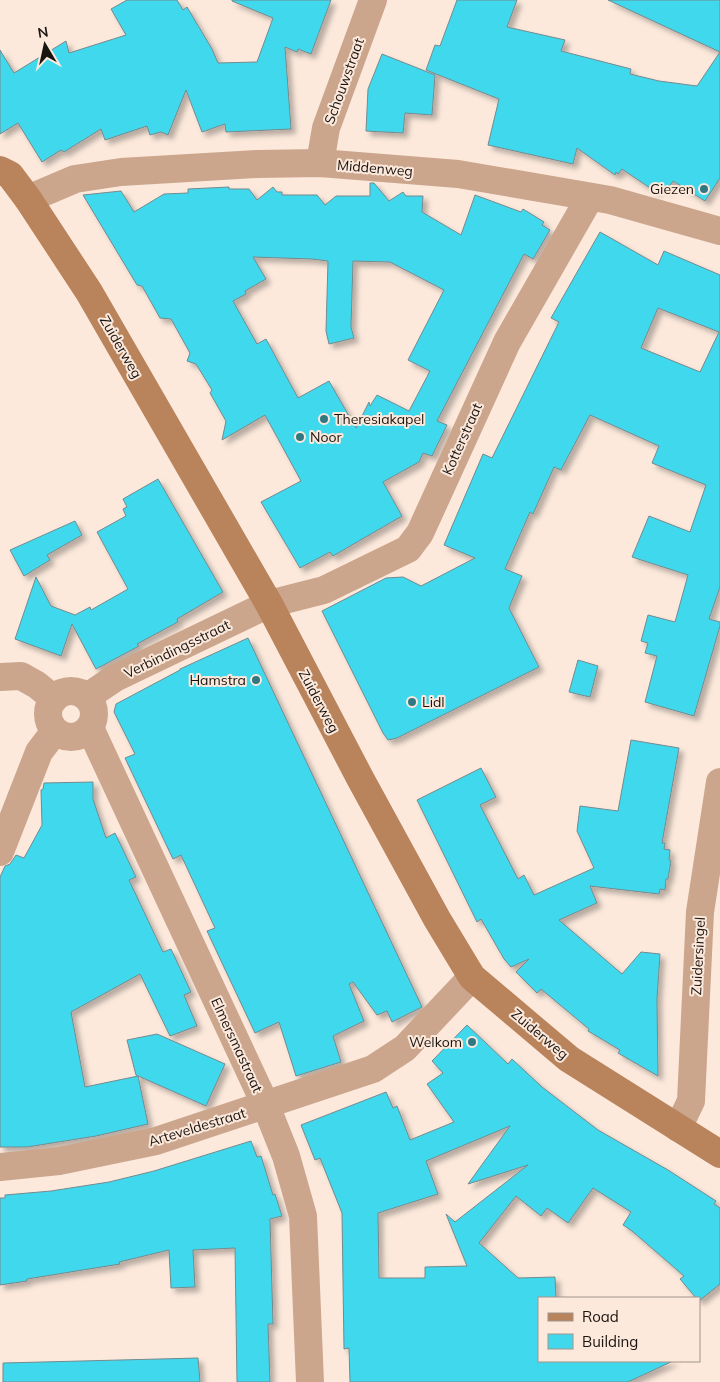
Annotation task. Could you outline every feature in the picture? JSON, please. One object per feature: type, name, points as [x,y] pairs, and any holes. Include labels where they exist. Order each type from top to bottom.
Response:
[{"type":"street","name":"Schouwstraat","points":[[320,163],[326,128],[373,0]]},
{"type":"street","name":"Middenweg","points":[[28,199],[75,178],[121,172],[257,164],[320,163],[458,174],[610,200],[720,231]]},
{"type":"street","name":"Zuiderweg","points":[[0,170],[10,175],[28,199],[89,292],[269,604],[437,919],[472,977],[569,1060],[720,1154]]},
{"type":"street","name":"Kotterstraat","points":[[269,604],[324,590],[408,549],[420,533],[507,342],[590,197]]},
{"type":"street","name":"Verbindingsstraat","points":[[87,697],[115,678],[269,604]]},
{"type":"street","points":[[0,677],[22,676],[54,699]]},
{"type":"street","points":[[74,691],[87,697],[92,704],[94,712],[90,728],[77,736],[62,735],[55,731],[50,724],[48,715],[54,699],[67,692],[74,691]]},
{"type":"street","name":"Elmersmastraat","points":[[90,728],[266,1106],[286,1156],[304,1216],[310,1382]]},
{"type":"street","points":[[0,852],[39,752],[55,731]]},
{"type":"street","name":"Zuidersingel","points":[[678,1128],[691,1101],[700,912],[720,782]]},
{"type":"street","name":"Arteveldestraat","points":[[0,1166],[60,1161],[156,1141],[373,1069],[405,1048],[472,977]]},
{"type":"building","points":[[127,0],[177,0],[183,10],[187,7],[212,49],[218,63],[257,62],[273,18],[232,0],[331,0],[311,54],[298,49],[297,52],[285,47],[291,129],[226,132],[225,124],[202,132],[186,90],[168,135],[161,132],[150,135],[147,126],[105,140],[101,129],[64,152],[61,150],[42,162],[18,123],[0,134],[0,50],[14,73],[66,41],[69,53],[126,35],[111,9]]},
{"type":"building","points":[[457,0],[517,0],[507,27],[565,40],[561,51],[631,69],[630,74],[659,81],[697,86],[720,52],[720,178],[705,201],[673,181],[667,190],[660,186],[656,192],[622,169],[618,174],[616,172],[615,175],[577,148],[573,164],[488,145],[499,99],[426,70],[435,45],[440,46]]},
{"type":"building","points":[[608,0],[720,0],[720,52]]},
{"type":"building","points":[[382,54],[435,75],[432,115],[405,113],[403,133],[366,131],[368,89]]},
{"type":"building","points":[[370,183],[374,183],[389,201],[403,192],[406,196],[423,196],[422,212],[461,235],[475,195],[521,212],[523,209],[544,222],[542,225],[550,230],[533,259],[524,254],[437,421],[447,425],[432,456],[423,453],[419,462],[383,482],[402,516],[333,556],[330,552],[300,568],[261,502],[301,481],[265,415],[222,440],[226,421],[210,393],[212,390],[196,364],[187,361],[190,353],[171,319],[160,318],[142,286],[137,285],[83,195],[121,191],[134,212],[164,194],[188,193],[188,189],[229,187],[229,189],[249,189],[257,200],[273,187],[277,192],[282,192],[282,195],[317,195],[325,205],[336,196],[370,196]],"holes":[[[253,257],[328,261],[326,331],[329,344],[354,338],[351,327],[353,261],[390,262],[444,290],[408,360],[430,371],[409,411],[377,395],[370,406],[369,402],[356,428],[329,381],[298,398],[266,339],[257,344],[233,301],[246,294],[245,291],[266,279]]]},
{"type":"building","points":[[600,232],[658,265],[664,251],[720,275],[720,587],[709,619],[720,622],[720,626],[694,716],[645,702],[657,656],[645,653],[648,643],[641,641],[648,615],[675,622],[688,575],[632,557],[649,516],[690,532],[706,485],[652,463],[659,446],[590,415],[561,470],[554,467],[533,514],[530,512],[505,569],[522,576],[509,608],[539,667],[397,738],[388,740],[322,611],[386,578],[403,577],[421,586],[475,558],[444,545],[483,454],[492,458],[559,322],[551,318]],"holes":[[[658,308],[719,332],[700,372],[641,348]]]},
{"type":"building","points":[[158,479],[223,592],[177,619],[178,622],[137,644],[139,646],[96,669],[72,624],[61,656],[15,639],[36,577],[51,606],[75,615],[90,607],[91,610],[128,589],[97,532],[126,516],[123,509],[127,507],[123,499]]},
{"type":"building","points":[[75,521],[82,535],[47,555],[50,560],[24,576],[10,550]]},
{"type":"building","points":[[248,638],[422,1007],[392,1022],[387,1011],[377,1015],[353,982],[349,984],[364,1021],[333,1036],[341,1062],[296,1076],[279,1022],[255,1033],[207,931],[215,928],[181,855],[173,859],[125,758],[135,754],[114,712],[116,704],[180,669]]},
{"type":"building","points":[[578,660],[598,666],[590,697],[569,692]]},
{"type":"building","points":[[631,740],[679,748],[662,843],[665,843],[664,849],[670,850],[669,860],[671,861],[665,890],[660,889],[659,894],[590,886],[597,903],[559,920],[622,974],[641,952],[660,954],[657,999],[658,1076],[618,1053],[620,1050],[588,1031],[589,1029],[541,989],[537,993],[516,972],[529,959],[511,967],[504,959],[481,919],[477,922],[417,800],[481,768],[496,797],[480,805],[518,879],[524,875],[534,895],[594,868],[577,831],[580,806],[618,811]]},
{"type":"building","points":[[93,782],[93,799],[106,838],[115,833],[136,877],[129,880],[163,952],[171,949],[191,992],[184,995],[197,1026],[170,1036],[140,974],[71,1012],[85,1087],[138,1076],[148,1124],[96,1136],[27,1147],[0,1147],[0,877],[5,866],[10,864],[16,855],[24,858],[42,825],[41,790],[44,783]]},
{"type":"building","points":[[467,1025],[508,1064],[512,1059],[542,1087],[598,1130],[668,1170],[716,1201],[714,1204],[720,1208],[720,1284],[700,1300],[700,1297],[695,1297],[680,1279],[684,1276],[623,1225],[631,1212],[593,1188],[568,1223],[547,1208],[541,1216],[516,1196],[479,1243],[518,1278],[555,1277],[556,1297],[538,1297],[538,1362],[671,1362],[628,1382],[350,1382],[349,1348],[344,1349],[342,1213],[320,1158],[315,1160],[301,1125],[386,1092],[393,1108],[397,1106],[410,1140],[454,1122],[427,1084],[443,1073],[432,1061]],"holes":[[[510,1126],[468,1184],[528,1165],[455,1222],[446,1214],[467,1266],[425,1267],[425,1278],[379,1278],[378,1213],[438,1194],[426,1161]]]},
{"type":"building","points":[[157,1034],[225,1064],[206,1106],[136,1075],[127,1040]]},
{"type":"building","points":[[251,1141],[257,1157],[261,1156],[273,1195],[275,1194],[282,1216],[270,1219],[273,1324],[268,1324],[270,1382],[237,1382],[235,1248],[193,1250],[195,1287],[171,1288],[169,1250],[119,1262],[120,1264],[0,1285],[0,1198],[5,1198],[5,1195],[51,1191],[109,1182],[154,1171]]},
{"type":"building","points":[[198,1358],[200,1382],[3,1382],[3,1363]]},
{"type":"place","name":"Giezen","points":[[704,189]]},
{"type":"place","name":"Theresiakapel","points":[[324,419]]},
{"type":"place","name":"Noor","points":[[300,437]]},
{"type":"place","name":"Hamstra","points":[[256,680]]},
{"type":"place","name":"Lidl","points":[[412,702]]},
{"type":"place","name":"Welkom","points":[[472,1042]]}]
